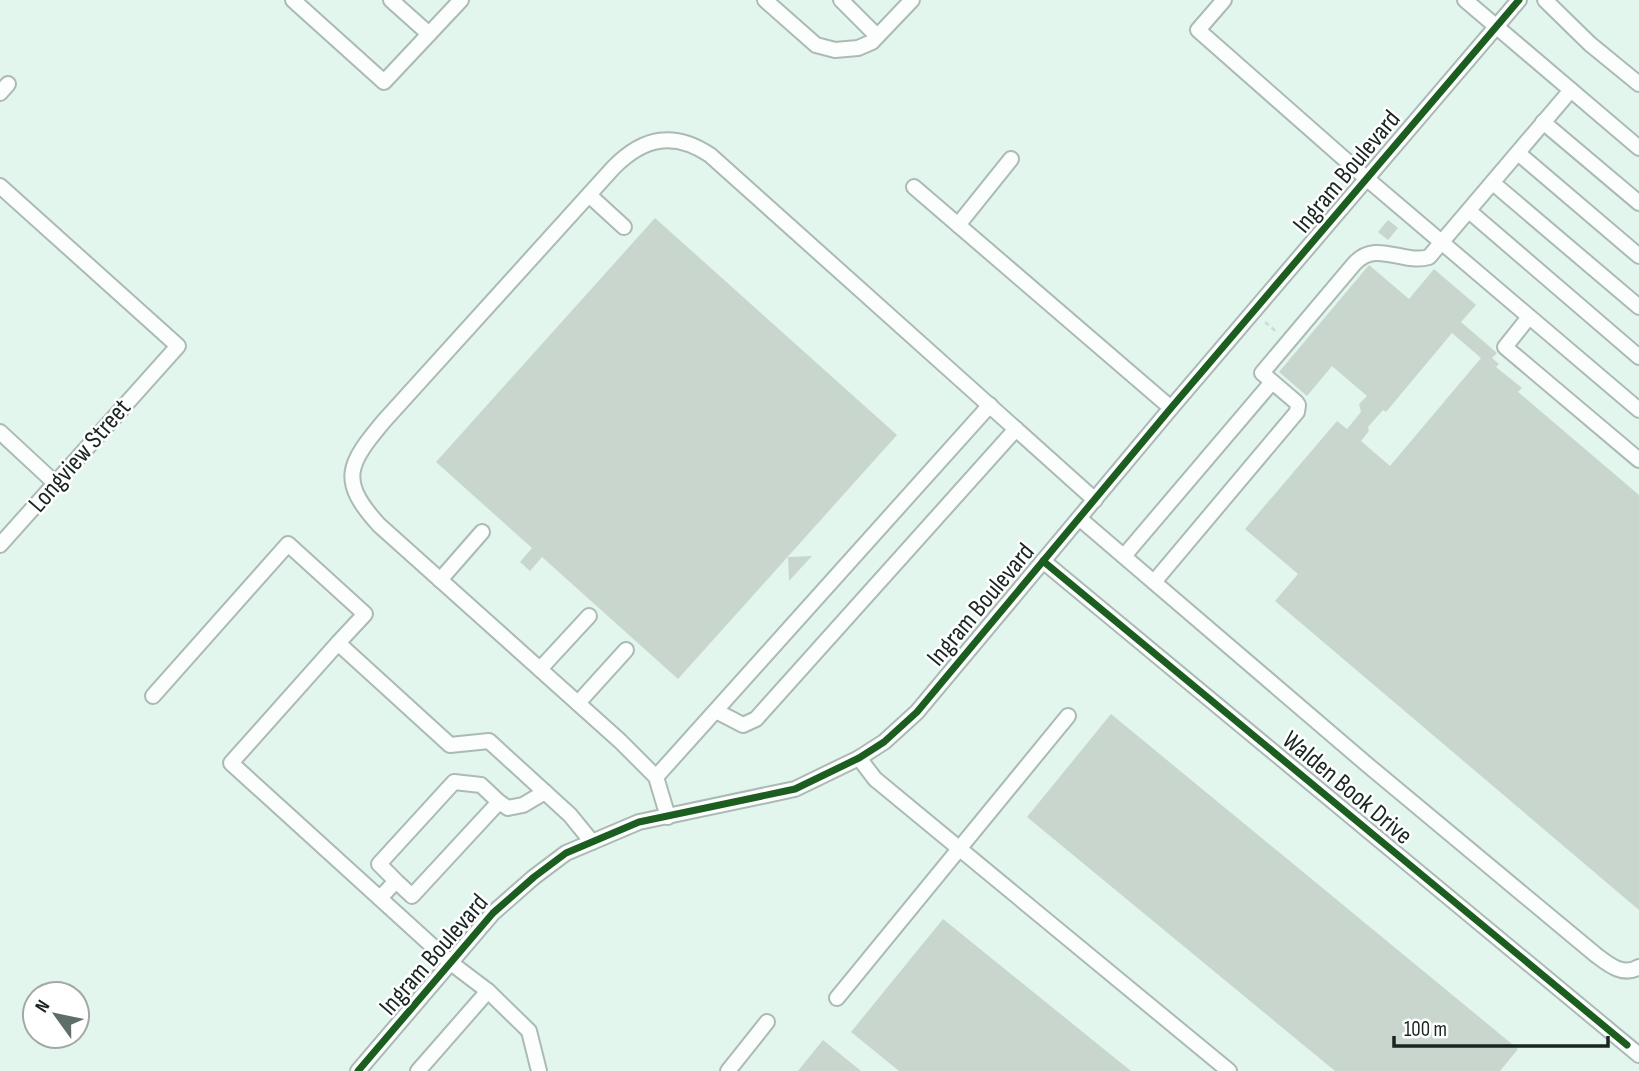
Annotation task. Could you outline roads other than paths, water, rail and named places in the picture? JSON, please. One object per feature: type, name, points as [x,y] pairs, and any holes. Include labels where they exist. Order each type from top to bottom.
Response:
[{"type":"street","points":[[293,0],[384,82],[461,0]]},
{"type":"street","points":[[391,0],[429,34]]},
{"type":"street","points":[[765,0],[816,45],[835,50],[858,48],[872,42],[912,0]]},
{"type":"street","points":[[1224,0],[1198,30],[1366,178],[1639,410]]},
{"type":"street","points":[[1465,0],[1639,148]]},
{"type":"street","name":"Ingram Boulevard","points":[[358,1071],[493,914],[534,877],[566,853],[639,822],[795,789],[859,758],[884,742],[917,712],[1171,408],[1519,0]]},
{"type":"street","points":[[1545,0],[1590,44],[1639,84]]},
{"type":"street","points":[[851,3],[877,36]]},
{"type":"street","points":[[1154,582],[1297,412],[1296,402],[1262,373],[1361,257],[1376,252],[1426,259],[1443,243],[1570,90]]},
{"type":"street","points":[[1543,122],[1639,203]]},
{"type":"street","points":[[668,817],[656,777],[365,510],[358,500],[352,481],[361,450],[384,421],[622,159],[652,141],[673,140],[701,148],[1095,500]]},
{"type":"street","points":[[1518,153],[1639,256]]},
{"type":"street","points":[[958,225],[1011,159]]},
{"type":"street","points":[[1493,183],[1639,307]]},
{"type":"street","name":"Longview Street","points":[[0,186],[178,346],[0,545]]},
{"type":"street","points":[[914,187],[1171,408]]},
{"type":"street","points":[[589,195],[624,227]]},
{"type":"street","points":[[1469,211],[1639,357]]},
{"type":"street","points":[[1525,322],[1505,347],[1639,460]]},
{"type":"street","points":[[1124,556],[1272,382]]},
{"type":"street","points":[[656,777],[990,405]]},
{"type":"street","points":[[716,711],[743,725],[756,719],[1016,429]]},
{"type":"street","points":[[0,432],[55,483]]},
{"type":"street","points":[[1079,518],[1595,955],[1621,971],[1639,967]]},
{"type":"street","points":[[440,580],[482,532]]},
{"type":"street","points":[[153,696],[288,544],[365,614],[231,763],[451,963],[488,991],[528,1031],[538,1071]]},
{"type":"street","name":"Walden Book Drive","points":[[1043,561],[1639,1055]]},
{"type":"street","points":[[540,669],[589,616]]},
{"type":"street","points":[[338,643],[450,745],[489,741],[570,815],[592,842]]},
{"type":"street","points":[[578,703],[626,650]]},
{"type":"street","points":[[837,998],[1068,716]]},
{"type":"street","points":[[859,758],[875,779],[1228,1071]]},
{"type":"street","points":[[499,802],[412,896],[379,864],[454,782],[481,785],[508,808],[523,805],[545,792]]},
{"type":"street","points":[[380,898],[396,881]]},
{"type":"street","points":[[418,1071],[488,991]]},
{"type":"street","points":[[728,1071],[767,1022]]}]
